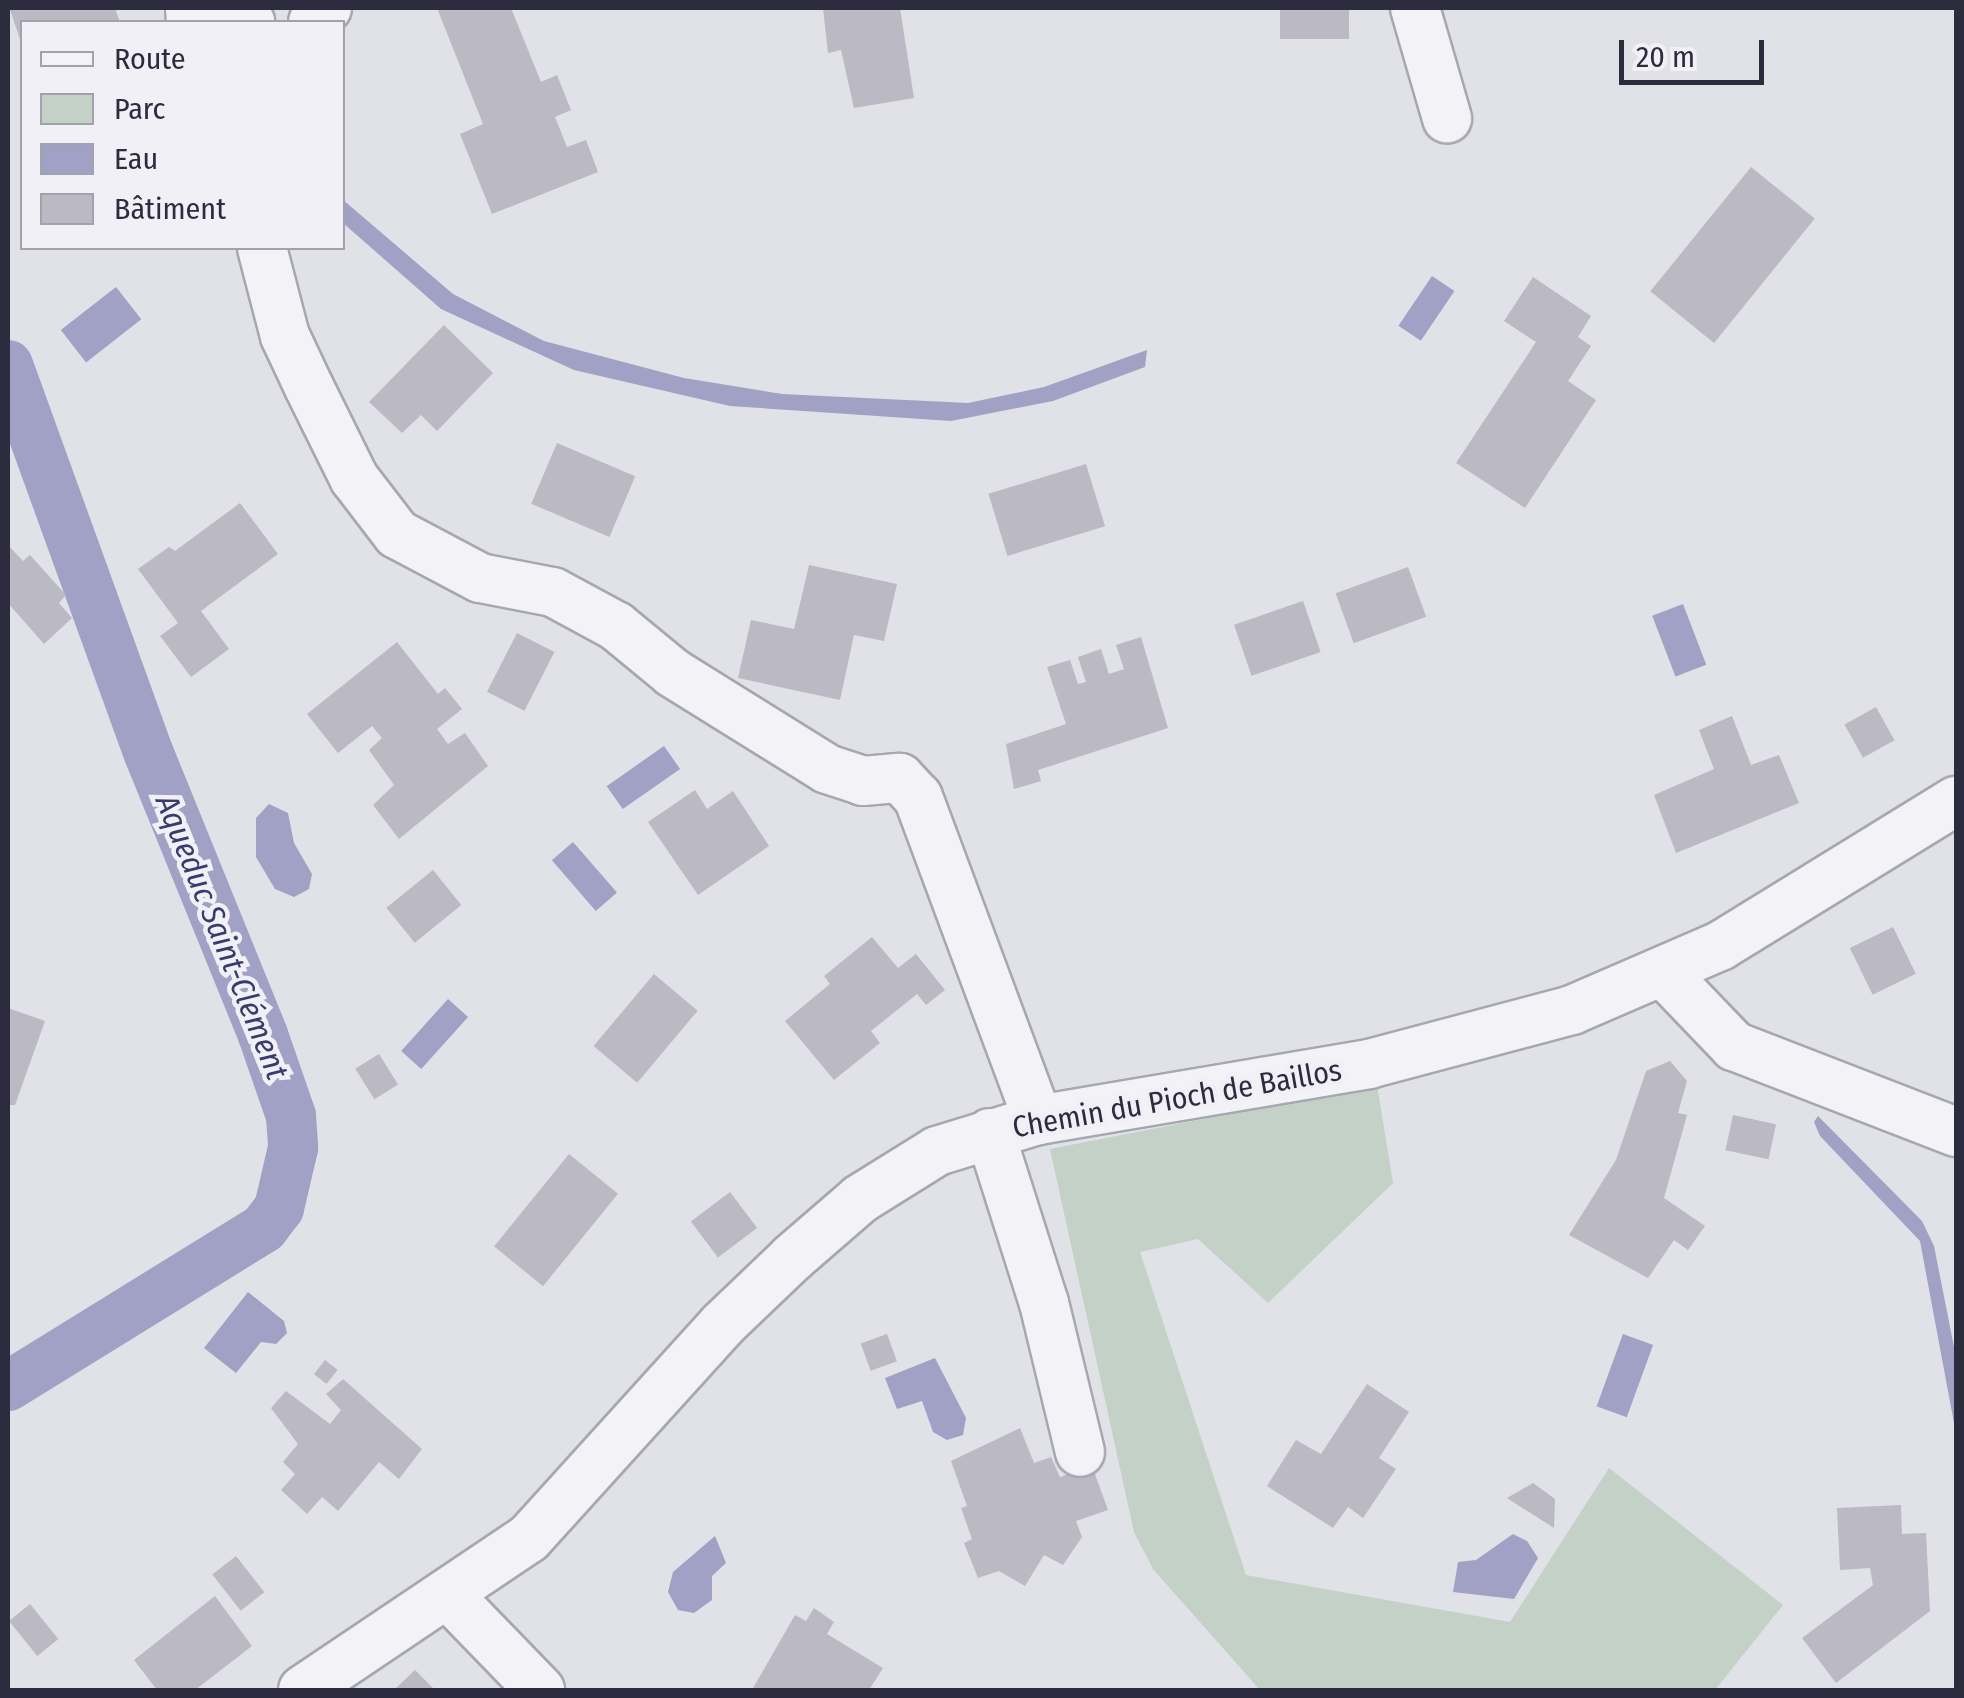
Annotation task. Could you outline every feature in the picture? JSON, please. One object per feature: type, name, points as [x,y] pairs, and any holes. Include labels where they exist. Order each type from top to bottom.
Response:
[{"type":"street","points":[[1415,8],[1446,118]]},
{"type":"street","points":[[263,250],[285,336],[354,478],[397,534],[480,578],[554,592],[616,626],[673,673],[827,769],[863,781],[900,778],[918,797],[1038,1120]]},
{"type":"street","name":"Chemin du Pioch de Baillos","points":[[303,1690],[530,1538],[722,1325],[860,1198],[938,1151],[1038,1120],[1369,1064],[1526,1025],[1663,972],[1778,914],[1956,801]]},
{"type":"street","points":[[1663,972],[1734,1046],[1956,1132]]},
{"type":"street","points":[[990,1133],[1044,1303],[1080,1452]]},
{"type":"street","points":[[446,1594],[540,1690]]},
{"type":"green space","points":[[1377,1085],[1393,1183],[1268,1303],[1198,1239],[1140,1252],[1246,1575],[1510,1622],[1609,1468],[1783,1605],[1715,1690],[1260,1690],[1153,1569],[1134,1532],[1050,1149]]},
{"type":"water","points":[[345,202],[453,294],[544,341],[684,378],[782,394],[968,403],[1044,387],[1147,350],[1145,367],[1053,401],[951,421],[730,406],[574,370],[441,309],[345,225]]},
{"type":"water","points":[[1432,276],[1454,291],[1421,341],[1398,326]]},
{"type":"water","points":[[116,287],[141,319],[86,362],[61,330]]},
{"type":"water","points":[[1683,604],[1706,665],[1675,677],[1652,616]]},
{"type":"water","points":[[664,746],[680,769],[623,809],[607,786]]},
{"type":"water","points":[[269,804],[288,813],[294,843],[312,874],[309,889],[294,897],[275,889],[256,857],[256,818]]},
{"type":"water","points":[[573,842],[617,893],[596,911],[552,860]]},
{"type":"water","points":[[448,999],[468,1017],[421,1069],[401,1051]]},
{"type":"water","points":[[1818,1116],[1922,1221],[1934,1246],[1956,1357],[1956,1434],[1920,1241],[1820,1136],[1814,1122]]},
{"type":"water","points":[[248,1292],[284,1321],[287,1333],[276,1344],[261,1342],[236,1373],[204,1348]]},
{"type":"water","points":[[1623,1334],[1653,1345],[1627,1417],[1597,1406]]},
{"type":"water","points":[[935,1358],[966,1418],[963,1435],[947,1440],[933,1432],[922,1401],[897,1409],[885,1378]]},
{"type":"water","points":[[1513,1534],[1527,1541],[1538,1558],[1514,1599],[1453,1592],[1458,1562],[1476,1560]]},
{"type":"water","points":[[715,1536],[726,1563],[712,1576],[712,1600],[694,1613],[678,1610],[668,1592],[673,1572]]},
{"type":"building","points":[[115,8],[119,20],[20,20],[20,39],[10,10]]},
{"type":"building","points":[[437,8],[511,8],[541,82],[557,75],[571,110],[555,117],[567,147],[586,140],[598,172],[492,214],[460,134],[483,124]]},
{"type":"building","points":[[823,8],[900,8],[914,98],[854,108],[841,50],[828,53]]},
{"type":"building","points":[[1280,8],[1349,8],[1349,39],[1280,39]]},
{"type":"building","points":[[1751,167],[1815,219],[1714,343],[1650,291]]},
{"type":"building","points":[[1533,277],[1591,316],[1578,337],[1591,346],[1568,381],[1596,400],[1525,508],[1456,463],[1536,342],[1504,321]]},
{"type":"building","points":[[444,325],[493,373],[437,431],[421,415],[402,433],[369,402]]},
{"type":"building","points":[[557,443],[635,476],[609,537],[531,504]]},
{"type":"building","points":[[1086,464],[1105,526],[1007,556],[988,494]]},
{"type":"building","points":[[240,503],[278,554],[201,611],[229,649],[191,677],[160,636],[178,623],[138,569],[169,547],[175,551]]},
{"type":"building","points":[[8,545],[23,561],[30,555],[66,595],[59,603],[72,618],[44,644],[8,603]]},
{"type":"building","points":[[809,565],[897,584],[884,641],[854,635],[840,700],[738,678],[751,620],[794,629]]},
{"type":"building","points":[[1408,567],[1426,617],[1354,643],[1336,593]]},
{"type":"building","points":[[1303,601],[1321,652],[1252,676],[1234,625]]},
{"type":"building","points":[[517,633],[554,652],[524,711],[487,692]]},
{"type":"building","points":[[1141,637],[1168,728],[1038,770],[1041,781],[1014,789],[1006,744],[1066,724],[1047,667],[1070,660],[1078,684],[1086,682],[1078,657],[1101,649],[1109,674],[1124,669],[1116,645]]},
{"type":"building","points":[[397,642],[438,694],[445,688],[462,709],[437,729],[448,744],[465,733],[488,766],[399,839],[373,805],[394,785],[369,750],[382,738],[372,726],[338,753],[307,714]]},
{"type":"building","points":[[1876,707],[1894,740],[1863,758],[1845,724]]},
{"type":"building","points":[[1732,716],[1751,765],[1779,755],[1799,803],[1676,853],[1654,795],[1714,769],[1699,730]]},
{"type":"building","points":[[695,790],[707,809],[733,791],[769,846],[698,895],[648,822]]},
{"type":"building","points":[[433,870],[461,905],[415,943],[386,908]]},
{"type":"building","points":[[1893,927],[1916,974],[1873,995],[1850,948]]},
{"type":"building","points":[[872,937],[898,968],[916,954],[945,990],[926,1005],[917,994],[871,1031],[880,1043],[834,1080],[785,1021],[830,984],[824,976]]},
{"type":"building","points":[[654,974],[698,1011],[637,1083],[594,1046]]},
{"type":"building","points":[[8,1008],[45,1021],[15,1105],[8,1105]]},
{"type":"building","points":[[379,1054],[398,1085],[374,1099],[355,1069]]},
{"type":"building","points":[[1670,1061],[1687,1081],[1678,1113],[1687,1115],[1664,1198],[1705,1226],[1688,1250],[1674,1240],[1648,1278],[1569,1235],[1616,1160],[1646,1071]]},
{"type":"building","points":[[1733,1115],[1776,1124],[1769,1159],[1726,1150]]},
{"type":"building","points":[[569,1154],[618,1194],[543,1286],[494,1246]]},
{"type":"building","points":[[730,1192],[757,1228],[718,1257],[691,1221]]},
{"type":"building","points":[[887,1334],[897,1361],[871,1371],[861,1344]]},
{"type":"building","points":[[325,1360],[338,1370],[327,1384],[314,1374]]},
{"type":"building","points":[[343,1379],[422,1449],[399,1479],[379,1462],[338,1511],[322,1497],[307,1514],[281,1490],[295,1474],[283,1462],[298,1444],[271,1408],[286,1391],[330,1424],[341,1410],[326,1394]]},
{"type":"building","points":[[1367,1384],[1409,1412],[1379,1458],[1396,1469],[1363,1518],[1348,1507],[1333,1528],[1267,1486],[1296,1440],[1321,1454]]},
{"type":"building","points":[[1020,1428],[1034,1463],[1051,1457],[1060,1477],[1092,1466],[1108,1510],[1076,1521],[1082,1537],[1063,1565],[1044,1555],[1025,1586],[999,1571],[978,1578],[964,1543],[972,1539],[961,1508],[967,1506],[951,1461]]},
{"type":"building","points":[[1533,1483],[1555,1499],[1554,1528],[1507,1498]]},
{"type":"building","points":[[1901,1505],[1902,1534],[1926,1533],[1930,1611],[1836,1683],[1802,1638],[1873,1585],[1870,1568],[1840,1570],[1837,1508]]},
{"type":"building","points":[[236,1556],[264,1592],[241,1611],[212,1574]]},
{"type":"building","points":[[215,1596],[252,1646],[195,1690],[157,1690],[134,1660]]},
{"type":"building","points":[[30,1604],[58,1639],[37,1656],[9,1621]]},
{"type":"building","points":[[814,1608],[834,1622],[827,1634],[883,1668],[869,1690],[752,1690],[795,1615],[806,1621]]},
{"type":"building","points":[[415,1670],[435,1690],[394,1690]]},
{"type":"waterway","name":"Aqueduc Saint-Clément","points":[[8,365],[149,754],[263,1035],[291,1116],[293,1148],[279,1208],[264,1228],[8,1386]]}]
